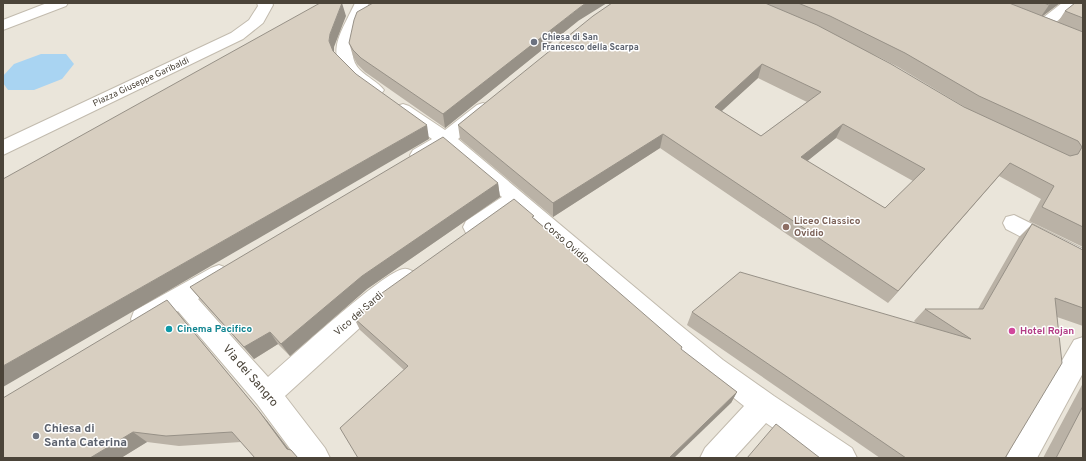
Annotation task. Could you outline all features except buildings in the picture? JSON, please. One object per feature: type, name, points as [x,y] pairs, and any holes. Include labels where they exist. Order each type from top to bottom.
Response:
[{"type":"street","points":[[3,25],[61,3]]},
{"type":"street","name":"Piazza Giuseppe Garibaldi","points":[[3,148],[236,36],[256,24],[266,5],[264,3]]},
{"type":"street","name":"Corso Ovidio","points":[[362,3],[342,53],[344,61],[358,77],[463,152],[665,328],[764,405],[842,458]]},
{"type":"street","points":[[1026,21],[1048,30],[1071,3]]},
{"type":"street","points":[[404,164],[445,140],[494,100]]},
{"type":"street","points":[[459,238],[516,198]]},
{"type":"street","points":[[1014,223],[1083,260]]},
{"type":"street","points":[[126,330],[235,265]]},
{"type":"street","name":"Vico dei Sardi","points":[[267,396],[378,297],[422,265]]},
{"type":"street","name":"Via dei Sangro","points":[[181,297],[267,396],[315,458]]},
{"type":"street","points":[[1021,458],[1083,348]]},
{"type":"street","points":[[715,458],[764,405]]},
{"type":"shaded area","points":[[3,3],[1083,3],[1083,458],[3,458]]},
{"type":"water","points":[[41,54],[66,54],[74,64],[62,79],[34,90],[8,90],[3,83],[3,76],[14,64]]},
{"type":"place","name":"Chiesa di San Francesco della Scarpa","points":[[534,42]]},
{"type":"place","name":"Liceo Classico Ovidio","points":[[786,227]]},
{"type":"place","name":"Cinema Pacifico","points":[[169,329]]},
{"type":"place","name":"Hotel Rojan","points":[[1012,331]]},
{"type":"place","name":"Chiesa di Santa Caterina","points":[[36,436]]}]
